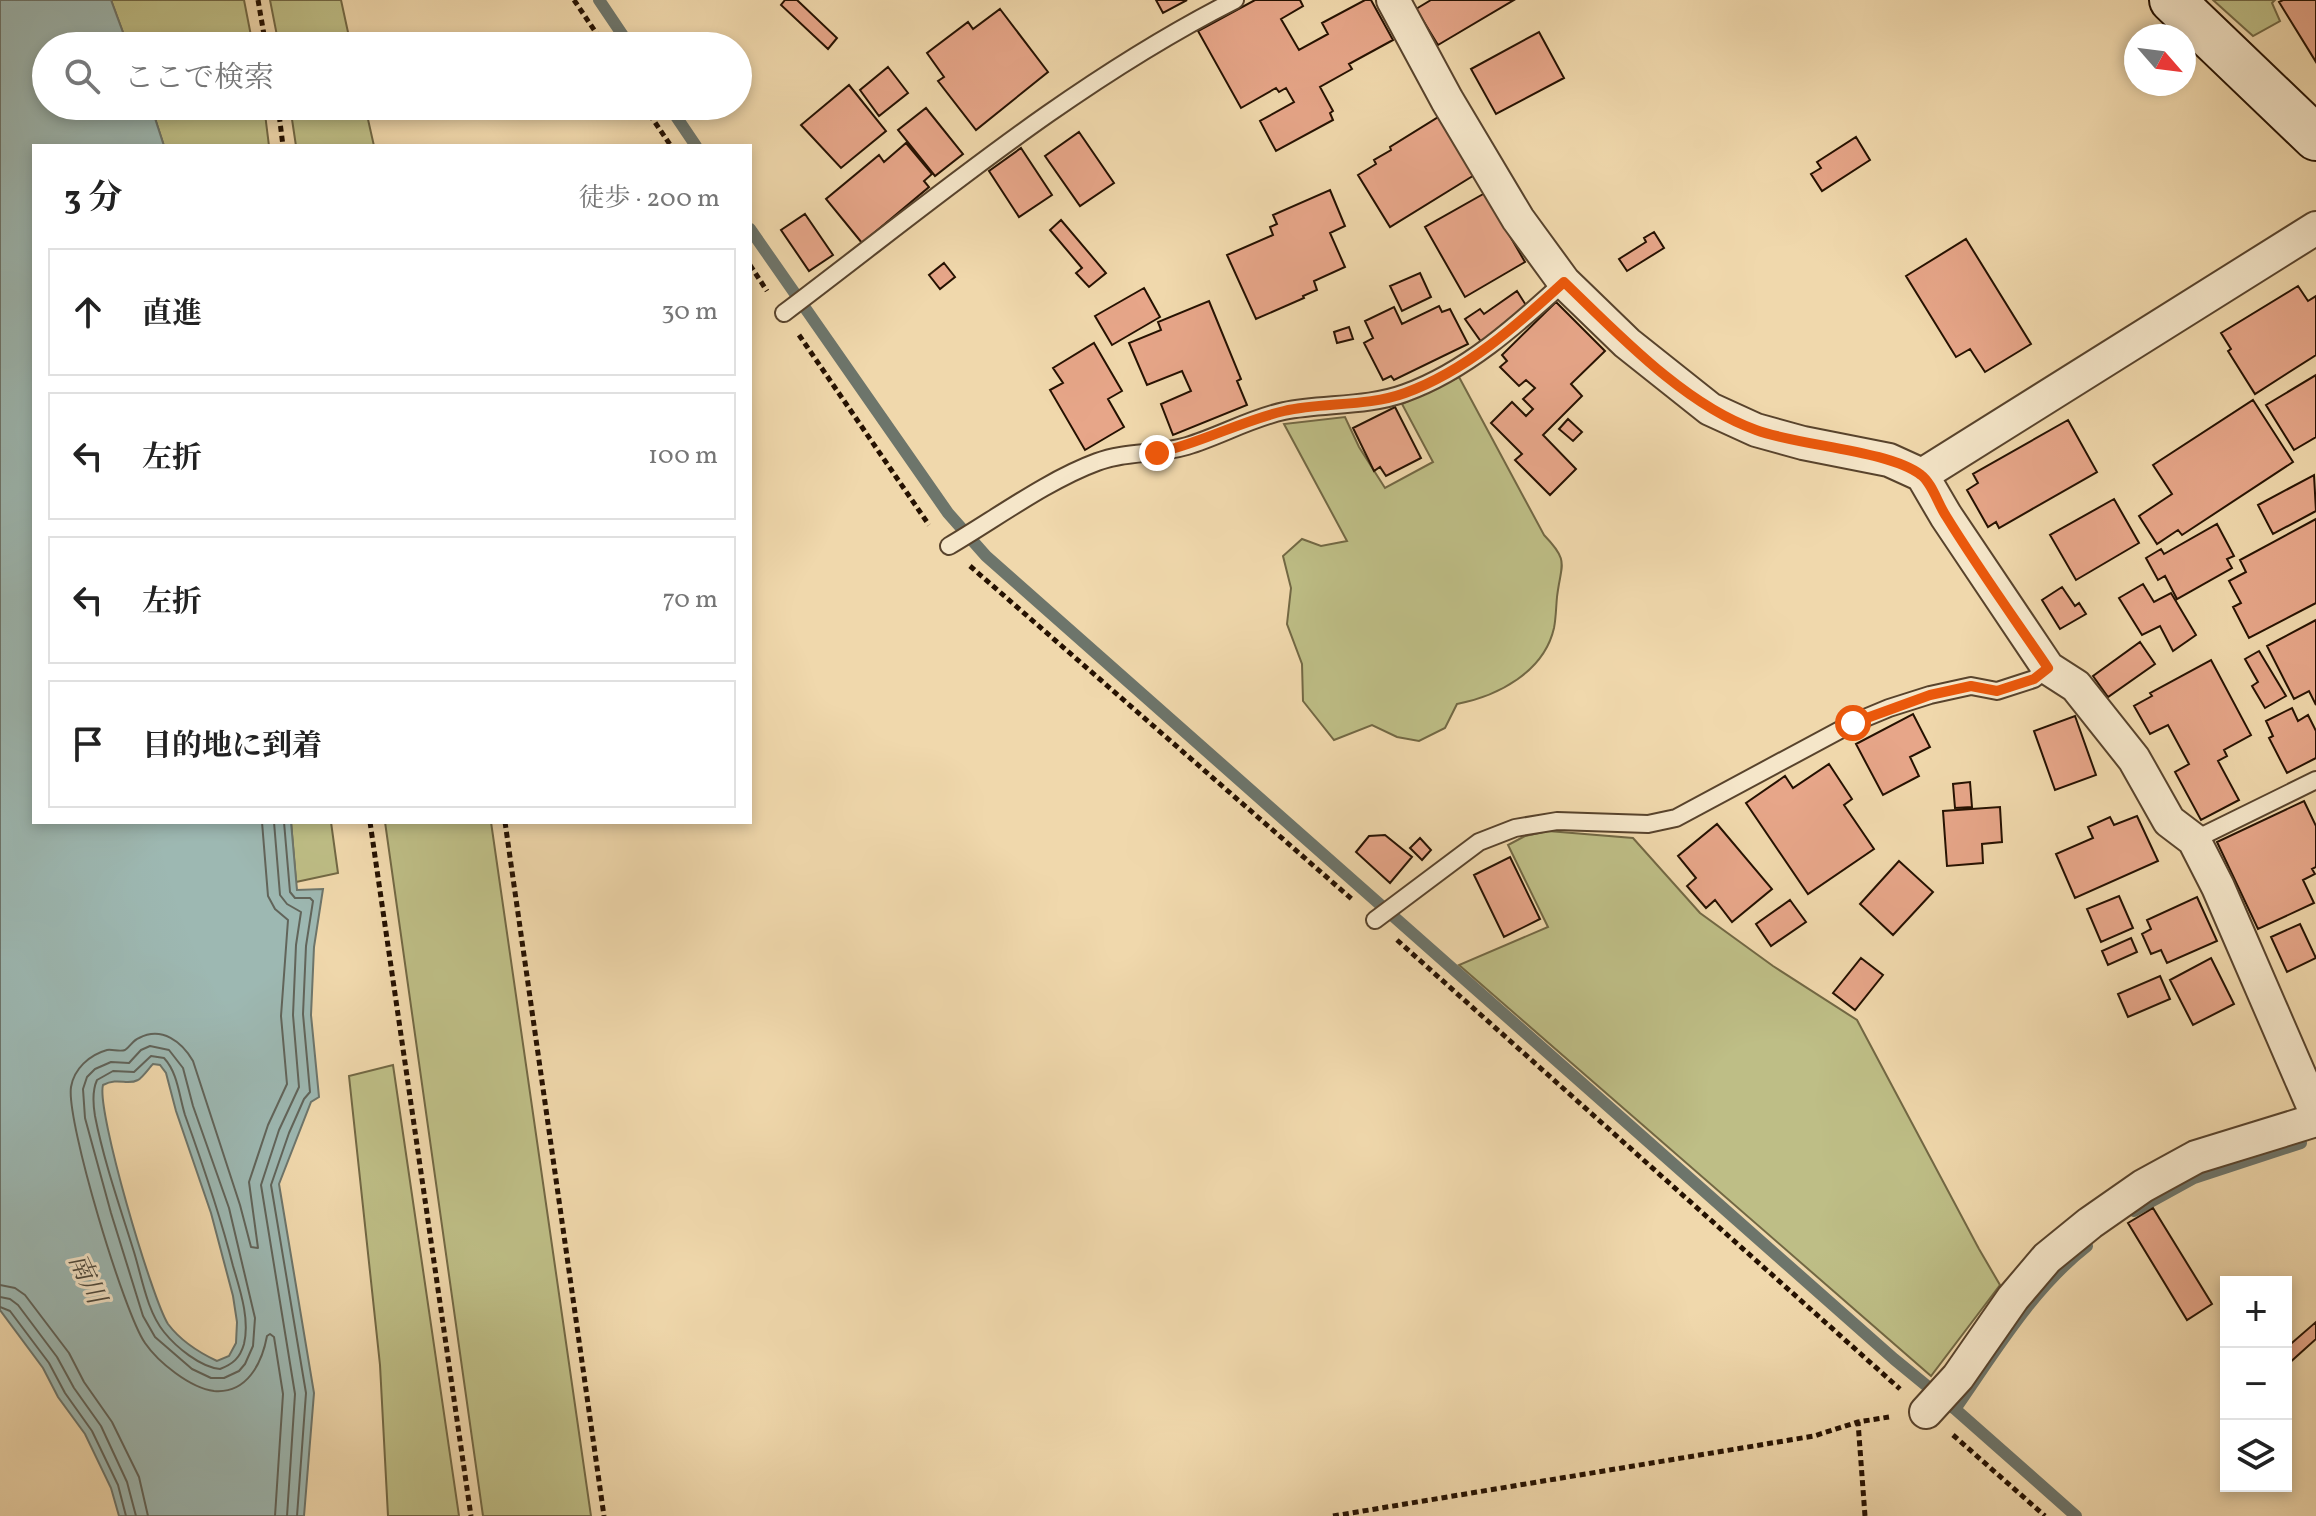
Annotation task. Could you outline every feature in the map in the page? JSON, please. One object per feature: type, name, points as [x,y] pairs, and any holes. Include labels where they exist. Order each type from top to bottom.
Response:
[{"type":"main road","points":[[2172,0],[2316,138]]},
{"type":"street","points":[[1393,0],[1447,100],[1518,219],[1564,282],[1627,343],[1710,409],[1756,430],[1889,460],[1922,475],[2048,668],[2076,686],[2134,759],[2169,821],[2194,840],[2218,887],[2316,1113]]},
{"type":"street","points":[[1922,475],[2316,228]]},
{"type":"street","points":[[1926,1412],[1958,1377],[2013,1298],[2047,1258],[2090,1223],[2143,1186],[2196,1157],[2316,1120]]},
{"type":"lane","points":[[784,313],[1107,72],[1235,0]]},
{"type":"lane","points":[[949,546],[1070,474],[1112,456],[1157,453],[1186,447],[1283,411],[1404,394],[1459,367],[1521,321],[1564,282]]},
{"type":"lane","points":[[1375,920],[1479,842],[1515,828],[1557,821],[1648,824],[1676,818],[1853,723],[1889,708],[1971,686],[1997,691],[2034,679],[2048,668]]},
{"type":"lane","points":[[2194,840],[2316,780]]},
{"type":"path","points":[[258,0],[264,32]]},
{"type":"path","points":[[574,0],[596,32]]},
{"type":"path","points":[[280,120],[283,144]]},
{"type":"path","points":[[653,120],[670,144]]},
{"type":"path","points":[[370,824],[471,1516]]},
{"type":"path","points":[[505,824],[604,1516]]},
{"type":"path","points":[[1333,1516],[1814,1436],[1858,1422],[1926,1412]]},
{"type":"path","points":[[1858,1422],[1865,1516]]},
{"type":"green space","points":[[111,0],[244,0],[250,32],[123,32]]},
{"type":"green space","points":[[270,0],[341,0],[348,32],[276,32]]},
{"type":"green space","points":[[2213,0],[2275,0],[2272,3],[2280,21],[2253,36]]},
{"type":"green space","points":[[156,120],[266,120],[269,144],[163,144]]},
{"type":"green space","points":[[292,120],[368,120],[374,144],[296,144]]},
{"type":"green space","points":[[1459,377],[1544,535],[1561,558],[1555,624],[1549,644],[1530,669],[1517,680],[1488,695],[1457,704],[1445,728],[1419,741],[1397,737],[1372,725],[1334,740],[1303,701],[1302,664],[1287,624],[1291,588],[1283,556],[1302,539],[1321,546],[1347,541],[1284,424],[1345,417],[1359,447],[1385,488],[1433,462],[1402,404]]},
{"type":"green space","points":[[291,824],[331,824],[338,873],[296,882]]},
{"type":"green space","points":[[385,824],[491,824],[591,1516],[483,1516]]},
{"type":"green space","points":[[1548,831],[1633,838],[1700,913],[1773,966],[1857,1020],[2000,1285],[1931,1376],[1459,965],[1548,927],[1508,845],[1525,836]]},
{"type":"green space","points":[[393,1065],[459,1516],[388,1516],[380,1365],[349,1076]]},
{"type":"water","name":"南川","points":[[0,0],[111,0],[123,32],[32,32],[32,120],[156,120],[163,144],[32,144],[32,824],[291,824],[297,890],[323,889],[314,947],[311,1015],[319,1097],[311,1102],[279,1184],[314,1393],[304,1516],[119,1516],[111,1488],[85,1434],[58,1397],[43,1368],[0,1310]],"holes":[[[153,1064],[160,1065],[166,1073],[211,1213],[233,1296],[236,1343],[229,1356],[217,1361],[178,1335],[160,1308],[116,1165],[103,1101],[103,1085],[134,1082]]]},
{"type":"building","points":[[785,0],[797,0],[837,38],[828,49],[781,5]]},
{"type":"building","points":[[1156,0],[1187,0],[1163,13]]},
{"type":"building","points":[[1255,0],[1300,0],[1303,6],[1281,19],[1299,50],[1328,34],[1322,23],[1365,0],[1371,0],[1393,40],[1349,64],[1352,69],[1320,87],[1333,111],[1330,113],[1333,120],[1276,151],[1260,121],[1294,102],[1286,88],[1279,92],[1276,88],[1241,108],[1198,31]]},
{"type":"building","points":[[1431,0],[1514,0],[1438,45],[1416,9]]},
{"type":"building","points":[[2316,0],[2316,62],[2279,2]]},
{"type":"building","points":[[1000,9],[1048,72],[976,130],[938,81],[944,77],[927,53],[968,22],[973,29]]},
{"type":"building","points":[[1539,32],[1564,78],[1496,114],[1471,69]]},
{"type":"building","points":[[888,67],[908,93],[879,116],[860,90]]},
{"type":"building","points":[[849,85],[886,131],[841,168],[801,125]]},
{"type":"building","points":[[926,108],[963,154],[935,176],[898,130]]},
{"type":"building","points":[[1440,116],[1476,174],[1390,227],[1358,175],[1376,164],[1374,160],[1391,150],[1390,147]]},
{"type":"building","points":[[1079,132],[1114,183],[1080,206],[1045,156]]},
{"type":"building","points":[[1856,137],[1870,160],[1822,191],[1811,174],[1821,168],[1817,162]]},
{"type":"building","points":[[906,143],[932,174],[924,181],[929,187],[862,243],[826,199],[879,155],[884,162]]},
{"type":"building","points":[[1021,148],[1052,195],[1019,217],[989,171]]},
{"type":"building","points":[[1330,190],[1345,226],[1330,233],[1345,267],[1314,281],[1317,290],[1304,298],[1256,319],[1227,255],[1273,235],[1270,227],[1277,224],[1273,215]]},
{"type":"building","points":[[1485,193],[1525,262],[1465,297],[1425,227]]},
{"type":"building","points":[[805,214],[833,255],[809,271],[781,230]]},
{"type":"building","points":[[1061,220],[1106,273],[1089,287],[1076,273],[1082,268],[1050,230]]},
{"type":"building","points":[[1654,232],[1664,248],[1627,271],[1619,259],[1646,242],[1644,238]]},
{"type":"building","points":[[1966,239],[2031,344],[1985,372],[1970,349],[1956,357],[1906,276]]},
{"type":"building","points":[[944,263],[955,277],[940,289],[929,275]]},
{"type":"building","points":[[1420,273],[1431,297],[1402,311],[1390,286]]},
{"type":"building","points":[[2298,286],[2308,301],[2316,296],[2316,355],[2255,394],[2228,351],[2231,349],[2221,333]]},
{"type":"building","points":[[1144,288],[1160,317],[1112,345],[1095,316]]},
{"type":"building","points":[[1517,291],[1529,310],[1482,343],[1465,319],[1480,309],[1484,314]]},
{"type":"building","points":[[1209,301],[1241,379],[1237,381],[1247,405],[1173,435],[1161,404],[1191,391],[1182,371],[1147,385],[1129,343],[1161,330],[1158,322]]},
{"type":"building","points":[[1556,302],[1605,351],[1571,384],[1582,396],[1543,435],[1576,469],[1550,495],[1515,460],[1522,454],[1491,423],[1512,402],[1526,416],[1533,409],[1523,399],[1535,388],[1526,380],[1519,386],[1500,367],[1507,361],[1502,355]]},
{"type":"building","points":[[1439,306],[1442,312],[1450,309],[1468,344],[1394,380],[1391,376],[1383,380],[1364,343],[1373,338],[1365,321],[1394,307],[1402,324]]},
{"type":"building","points":[[1349,327],[1353,339],[1337,343],[1334,332]]},
{"type":"building","points":[[1094,343],[1122,391],[1108,399],[1124,427],[1085,450],[1050,390],[1063,383],[1053,368]]},
{"type":"building","points":[[2316,375],[2316,437],[2294,450],[2266,405]]},
{"type":"building","points":[[2253,400],[2293,462],[2182,535],[2178,530],[2157,544],[2139,516],[2172,494],[2153,465]]},
{"type":"building","points":[[1395,407],[1421,458],[1386,476],[1380,467],[1374,471],[1353,428]]},
{"type":"building","points":[[1568,419],[1582,432],[1573,441],[1559,429]]},
{"type":"building","points":[[2068,420],[2097,472],[1999,528],[1996,522],[1988,527],[1967,490],[1978,483],[1973,474]]},
{"type":"building","points":[[2314,475],[2316,511],[2273,534],[2258,505]]},
{"type":"building","points":[[2114,499],[2139,543],[2076,580],[2050,535]]},
{"type":"building","points":[[2316,519],[2316,603],[2249,638],[2233,607],[2241,603],[2229,581],[2246,572],[2240,560]]},
{"type":"building","points":[[2217,524],[2234,556],[2227,559],[2232,568],[2177,599],[2165,576],[2158,580],[2146,558],[2161,549],[2164,554]]},
{"type":"building","points":[[2143,584],[2154,602],[2171,593],[2196,635],[2173,651],[2160,626],[2142,635],[2119,598]]},
{"type":"building","points":[[2062,587],[2075,606],[2079,603],[2086,614],[2060,629],[2042,600]]},
{"type":"building","points":[[2316,620],[2316,705],[2309,691],[2294,699],[2267,646]]},
{"type":"building","points":[[2140,642],[2155,664],[2108,697],[2093,676]]},
{"type":"building","points":[[2259,651],[2286,696],[2265,708],[2252,686],[2258,682],[2245,659]]},
{"type":"building","points":[[2211,660],[2251,735],[2224,750],[2227,756],[2218,761],[2239,800],[2201,820],[2175,772],[2189,764],[2168,725],[2150,734],[2134,706],[2152,696],[2150,693]]},
{"type":"building","points":[[2292,708],[2298,721],[2308,715],[2316,731],[2316,758],[2287,773],[2269,738],[2273,736],[2266,721]]},
{"type":"building","points":[[1913,714],[1930,747],[1910,757],[1919,776],[1883,795],[1856,744]]},
{"type":"building","points":[[2075,716],[2096,775],[2055,790],[2034,731]]},
{"type":"building","points":[[1829,764],[1852,799],[1844,805],[1874,849],[1808,894],[1746,803],[1785,776],[1793,788]]},
{"type":"building","points":[[1970,782],[1972,807],[1955,808],[1953,784]]},
{"type":"building","points":[[2304,801],[2316,826],[2316,867],[2312,869],[2315,874],[2303,880],[2314,903],[2258,929],[2217,842]]},
{"type":"building","points":[[2000,807],[2002,842],[1982,844],[1983,863],[1947,866],[1943,811]]},
{"type":"building","points":[[2137,816],[2158,861],[2075,898],[2056,854],[2093,838],[2088,827],[2110,817],[2114,825]]},
{"type":"building","points":[[1717,824],[1772,889],[1732,922],[1715,900],[1706,908],[1687,886],[1696,878],[1678,856]]},
{"type":"building","points":[[1385,835],[1412,857],[1390,883],[1356,852],[1369,836]]},
{"type":"building","points":[[1420,838],[1431,850],[1422,860],[1410,848]]},
{"type":"building","points":[[1510,857],[1540,919],[1504,937],[1474,875]]},
{"type":"building","points":[[1899,861],[1933,892],[1893,935],[1860,904]]},
{"type":"building","points":[[2119,896],[2133,928],[2101,942],[2087,909]]},
{"type":"building","points":[[2197,897],[2217,941],[2167,963],[2161,950],[2151,954],[2142,934],[2151,929],[2147,920]]},
{"type":"building","points":[[1790,900],[1806,922],[1771,946],[1756,924]]},
{"type":"building","points":[[2300,924],[2316,958],[2287,972],[2271,937]]},
{"type":"building","points":[[2131,938],[2137,952],[2108,965],[2102,951]]},
{"type":"building","points":[[1861,958],[1883,975],[1855,1010],[1833,993]]},
{"type":"building","points":[[2211,958],[2234,1004],[2193,1025],[2170,980]]},
{"type":"building","points":[[2160,976],[2170,999],[2128,1017],[2118,994]]},
{"type":"building","points":[[2153,1208],[2212,1304],[2187,1320],[2128,1223]]},
{"type":"building","points":[[2316,1322],[2316,1339],[2292,1361],[2292,1343]]},
{"type":"waterway","points":[[599,0],[621,32]]},
{"type":"waterway","points":[[678,120],[695,144]]},
{"type":"waterway","points":[[752,232],[948,513],[986,556],[1894,1359],[2076,1516]]},
{"type":"waterway","points":[[2134,1211],[2194,1178],[2301,1143]]},
{"type":"waterway","points":[[1955,1409],[2032,1301],[2087,1246]]},
{"type":"route","points":[[1157,453],[1186,447],[1283,411],[1404,394],[1459,367],[1521,321],[1564,282],[1627,343],[1710,409],[1756,430],[1889,460],[1922,475],[2048,668],[2034,679],[1997,691],[1971,686],[1930,695],[1853,723]]}]
